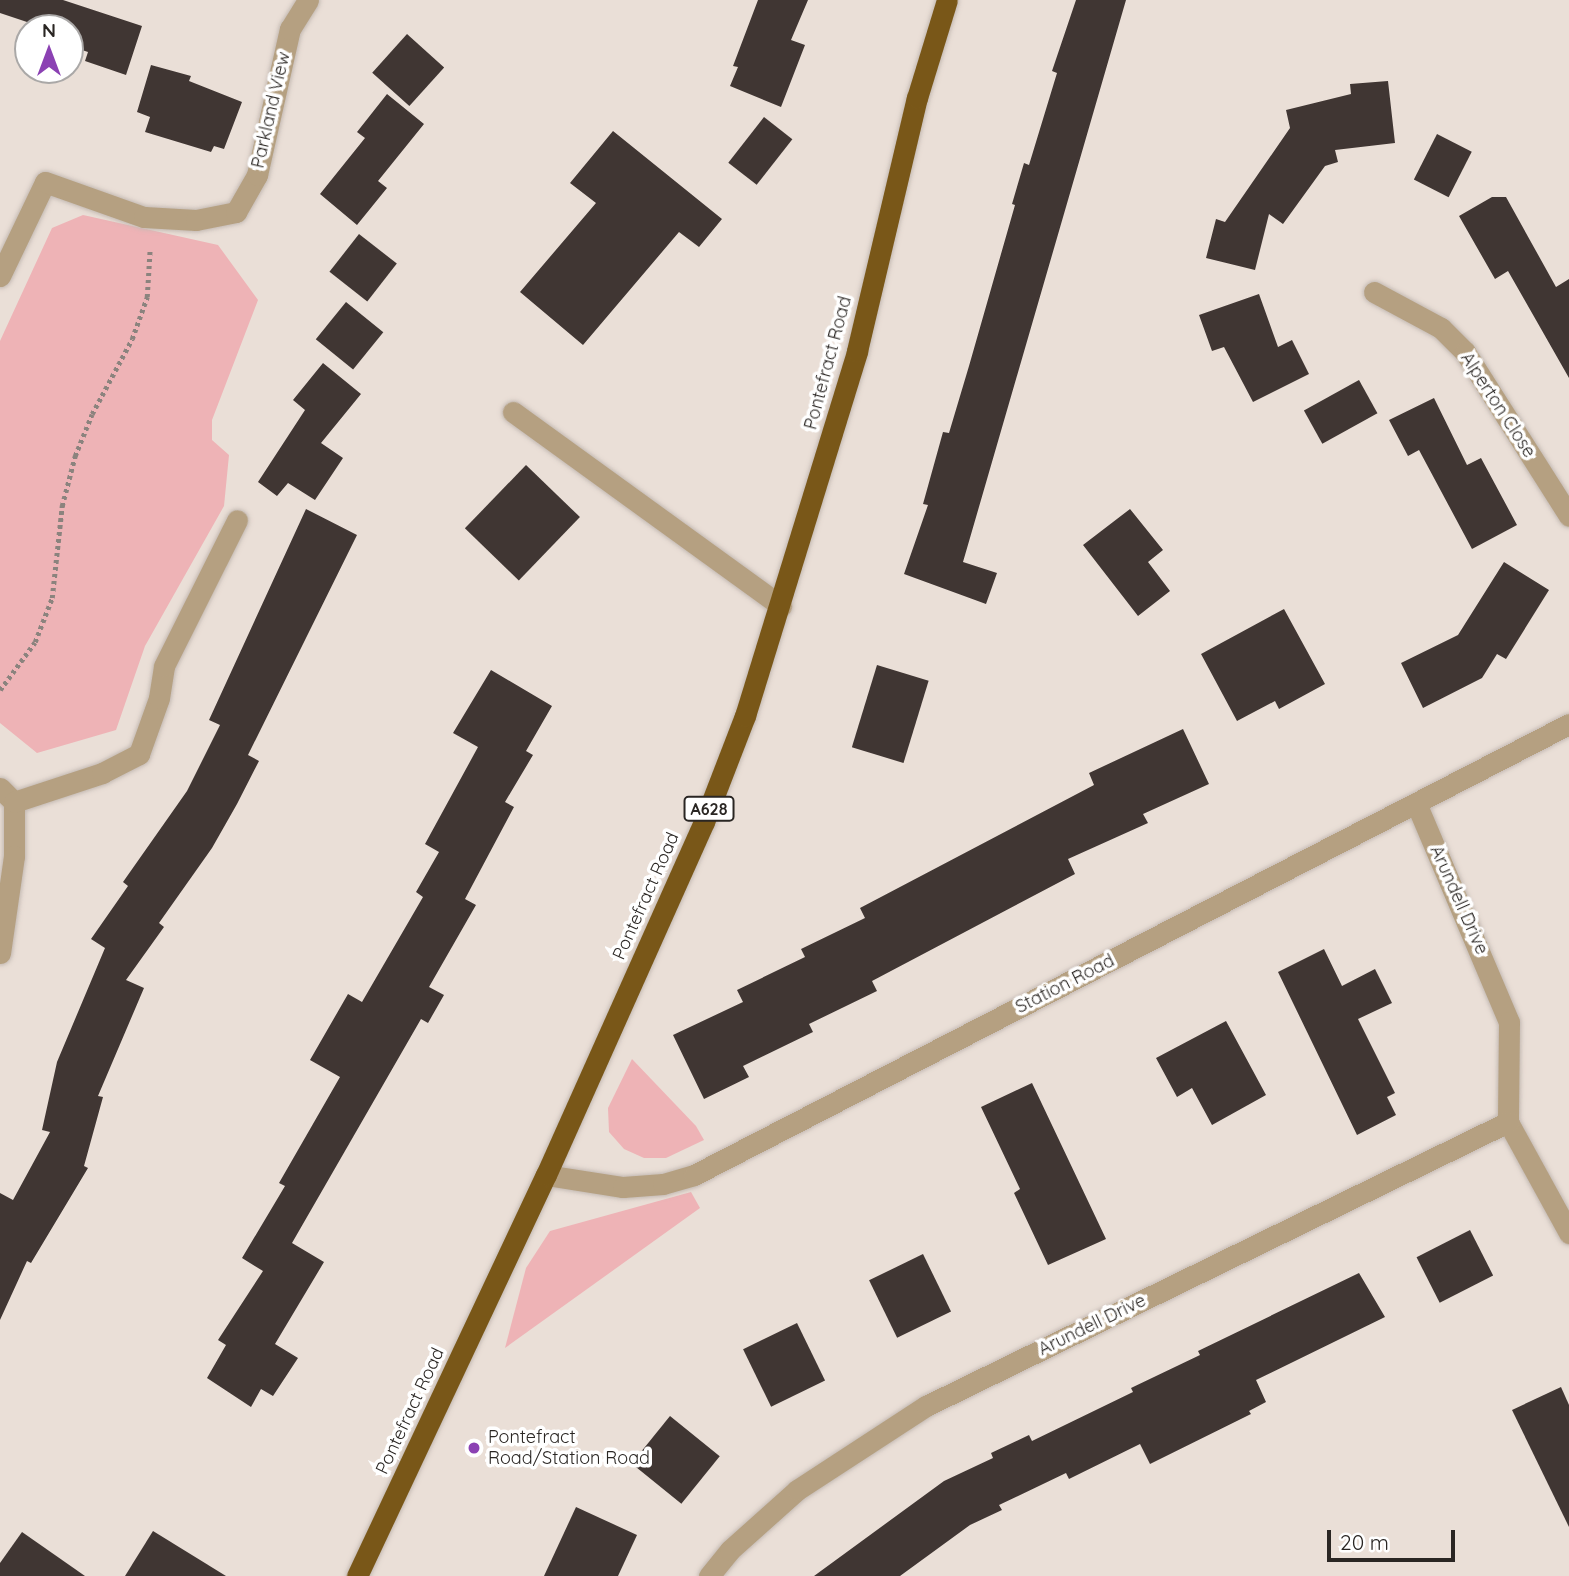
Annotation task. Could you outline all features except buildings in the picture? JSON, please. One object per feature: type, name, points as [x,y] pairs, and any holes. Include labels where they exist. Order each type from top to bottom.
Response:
[{"type":"highway","name":"Pontefract Road","points":[[357,1576],[546,1175],[704,822],[781,606],[857,351],[917,98],[947,0]]},
{"type":"street","name":"Parkland View","points":[[0,276],[46,182],[144,217],[196,220],[236,212],[257,175],[290,29],[308,0]]},
{"type":"street","name":"Alperton Close","points":[[1374,292],[1441,328],[1465,352],[1569,516]]},
{"type":"street","points":[[513,412],[781,606]]},
{"type":"street","points":[[0,953],[14,856],[7,795],[102,773],[139,754],[159,698],[164,666],[237,520]]},
{"type":"street","name":"Station Road","points":[[546,1175],[622,1187],[663,1184],[694,1175],[1569,724]]},
{"type":"street","name":"Arundell Drive","points":[[1416,803],[1509,1022],[1508,1122],[1569,1233]]},
{"type":"street","name":"Arundell Drive","points":[[709,1576],[730,1550],[797,1490],[926,1406],[1508,1122]]},
{"type":"path","points":[[0,690],[35,642],[52,598],[62,506],[75,456],[92,414],[132,339],[147,297],[151,253],[144,217]]},
{"type":"shaded area","points":[[83,215],[218,245],[258,300],[212,420],[212,440],[229,455],[224,506],[145,646],[116,730],[37,753],[0,723],[0,341],[52,228]]},
{"type":"shaded area","points":[[632,1059],[696,1126],[704,1140],[666,1158],[644,1158],[624,1149],[609,1132],[608,1108]]},
{"type":"shaded area","points":[[691,1192],[700,1208],[505,1348],[526,1268],[550,1231]]},
{"type":"place","name":"Pontefract Road/Station Road","points":[[474,1448]]}]
